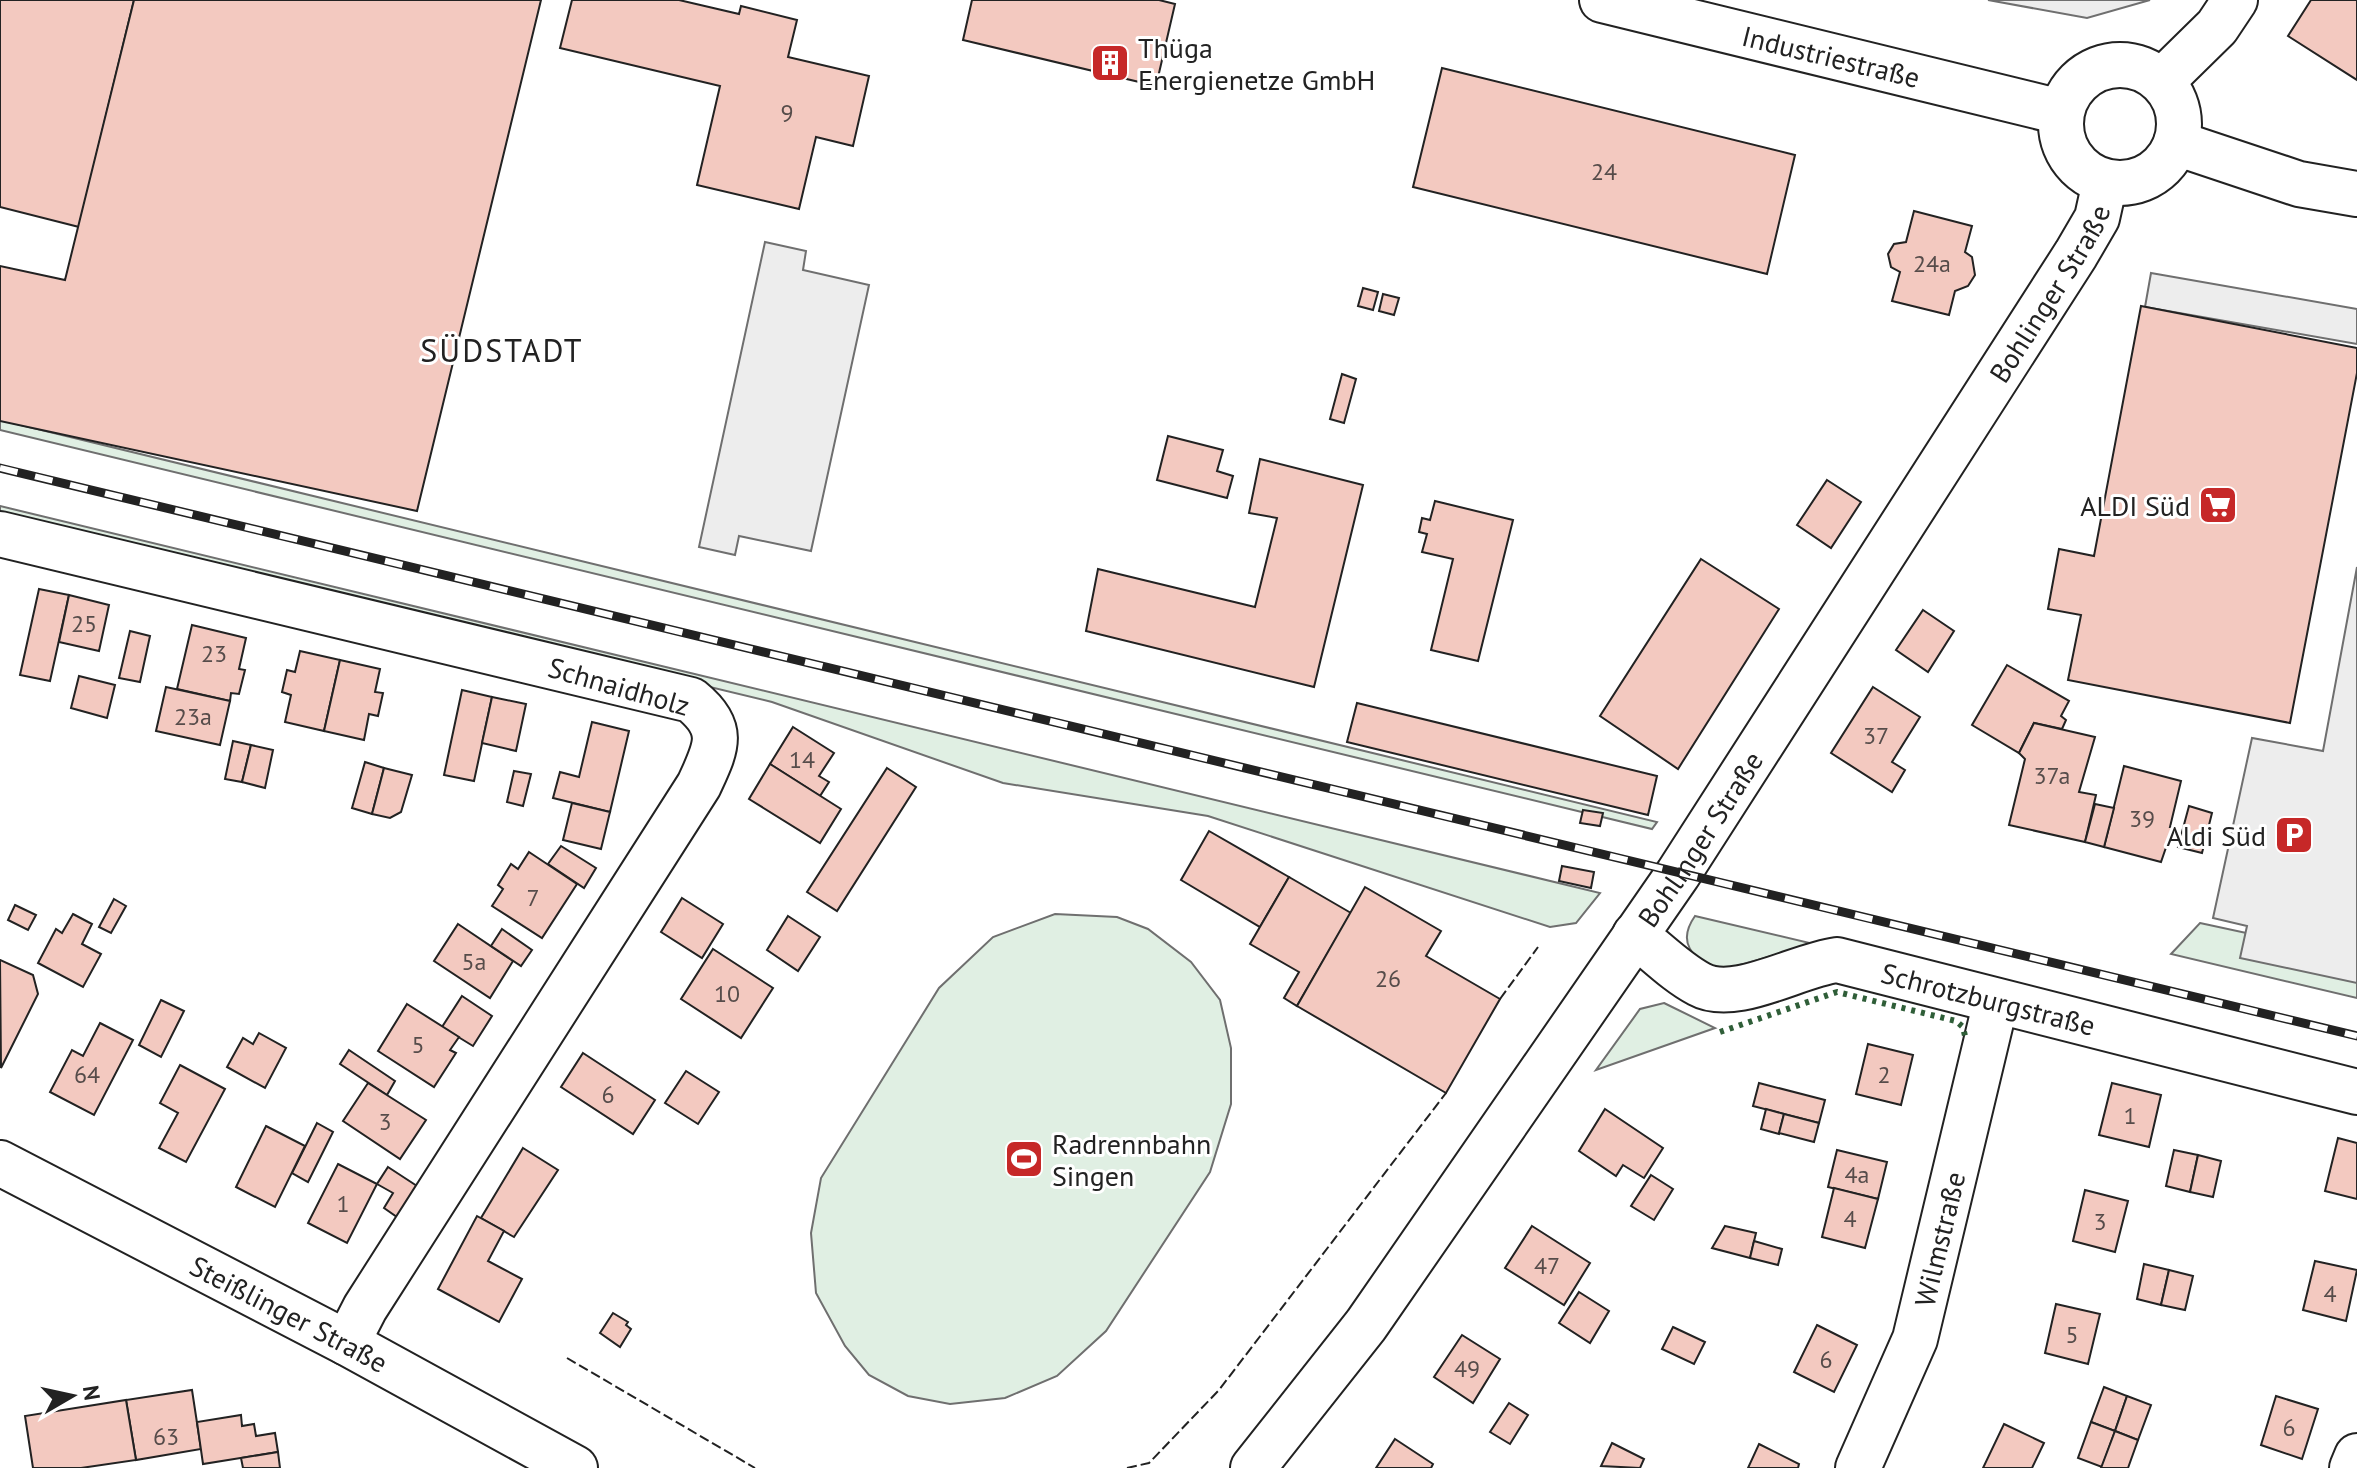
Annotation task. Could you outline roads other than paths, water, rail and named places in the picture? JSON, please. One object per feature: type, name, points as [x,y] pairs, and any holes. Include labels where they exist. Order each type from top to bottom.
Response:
[{"type":"street","name":"Industriestraße","points":[[1602,0],[2061,112]]},
{"type":"street","points":[[2162,81],[2217,27],[2235,0]]},
{"type":"street","points":[[2126,64],[2145,70],[2162,81],[2178,110],[2176,143],[2157,171],[2127,183],[2105,182],[2079,169],[2061,139],[2061,112],[2073,87],[2088,73],[2106,66],[2126,64]]},
{"type":"street","points":[[2176,143],[2299,184],[2357,194]]},
{"type":"street","name":"Bohlinger Straße","points":[[1253,1468],[1366,1325],[1635,935],[1919,502],[2076,254],[2097,218],[2105,182]]},
{"type":"street","name":"Schnaidholz","points":[[0,534],[691,700],[708,713],[716,730],[714,752],[699,785],[374,1295],[347,1343]]},
{"type":"street","name":"Schrotzburgstraße","points":[[1635,935],[1699,985],[1716,990],[1737,990],[1816,963],[1837,960],[2357,1092]]},
{"type":"street","name":"Wilmstraße","points":[[1858,1468],[1915,1339],[1996,1001]]},
{"type":"street","name":"Steißlinger Straße","points":[[0,1163],[347,1343],[575,1468]]},
{"type":"street","points":[[2352,1468],[2357,1456]]},
{"type":"railway","points":[[0,468],[2357,1036]]},
{"type":"place","name":"Thüga Energienetze GmbH","points":[[1110,63]]},
{"type":"place","name":"ALDI Süd","points":[[2218,505]]},
{"type":"place","name":"Aldi Süd","points":[[2294,835]]},
{"type":"place","name":"Radrennbahn Singen","points":[[1024,1159]]},
{"type":"district","name":"SÜDSTADT","points":[[502,350]]}]
